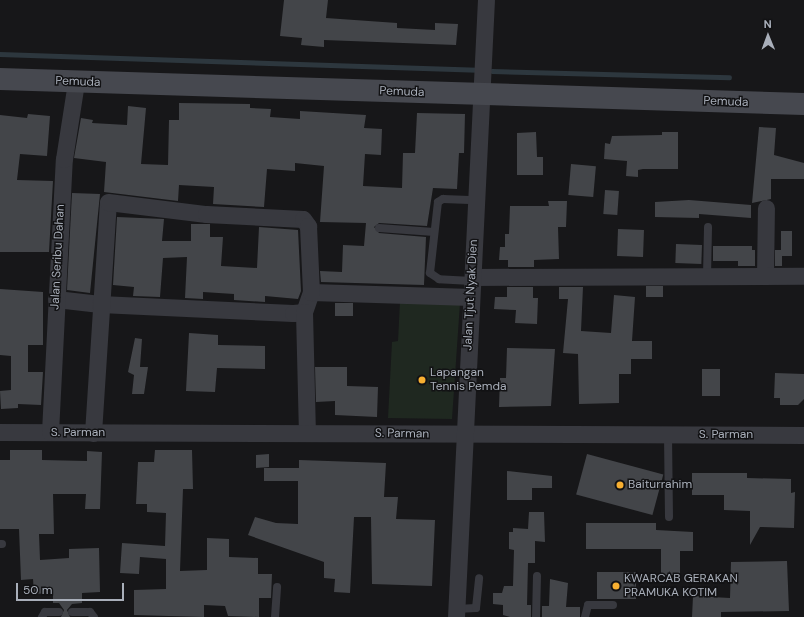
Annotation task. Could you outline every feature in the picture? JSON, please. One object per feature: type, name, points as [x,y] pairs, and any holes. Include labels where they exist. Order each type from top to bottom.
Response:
[{"type":"street","name":"Jalan Tjut Nyak Dien","points":[[456,613],[463,435],[476,200],[484,94],[486,0]]},
{"type":"street","name":"Pemuda","points":[[0,79],[804,104]]},
{"type":"street","name":"Jalan Seribu Dahan","points":[[50,432],[64,160],[76,82]]},
{"type":"street","points":[[93,433],[106,207],[108,202],[114,200],[206,214],[303,219],[308,226],[311,292],[304,312],[307,433]]},
{"type":"street","points":[[765,276],[766,208]]},
{"type":"street","points":[[311,292],[707,276],[804,276]]},
{"type":"street","points":[[56,299],[100,304],[304,312]]},
{"type":"street","name":"S. Parman","points":[[0,432],[463,435],[804,435]]},
{"type":"lane","points":[[472,285],[439,278],[430,273],[438,202],[444,199],[476,200]]},
{"type":"lane","points":[[707,276],[708,227]]},
{"type":"lane","points":[[379,228],[434,232]]},
{"type":"lane","points":[[668,435],[669,517]]},
{"type":"lane","points":[[536,617],[537,576]]},
{"type":"lane","points":[[456,613],[476,608],[479,578]]},
{"type":"lane","points":[[276,617],[277,587]]},
{"type":"lane","points":[[585,617],[588,605],[613,605]]},
{"type":"lane","points":[[42,617],[45,612],[59,612]]},
{"type":"lane","points":[[72,612],[90,612],[94,617]]},
{"type":"shaded area","name":"Lapangan Tennis Pemda","points":[[400,301],[460,303],[452,419],[388,418],[392,342],[398,341]]},
{"type":"building","points":[[284,0],[328,0],[326,18],[397,23],[397,28],[435,30],[435,23],[458,24],[456,45],[324,40],[324,47],[301,45],[302,38],[280,36]]},
{"type":"building","points":[[179,103],[250,104],[250,108],[271,109],[270,117],[300,119],[300,111],[366,115],[364,128],[382,129],[381,155],[365,154],[363,186],[402,188],[403,153],[415,153],[417,113],[465,114],[464,153],[459,153],[457,189],[433,188],[427,226],[379,223],[374,227],[379,233],[426,237],[424,285],[321,282],[320,271],[342,272],[343,245],[364,246],[366,223],[320,222],[324,166],[295,163],[295,171],[267,169],[264,207],[213,204],[214,187],[179,185],[178,201],[104,192],[106,162],[74,158],[81,118],[93,120],[92,123],[127,125],[128,106],[146,108],[141,164],[168,165],[169,120],[179,120]]},
{"type":"building","points":[[28,114],[50,116],[47,156],[20,154],[17,180],[53,181],[49,252],[0,252],[0,115],[27,118]]},
{"type":"building","points":[[759,127],[776,128],[774,155],[804,163],[804,179],[771,179],[771,199],[752,203]]},
{"type":"building","points":[[536,132],[537,157],[543,157],[543,175],[517,175],[517,133]]},
{"type":"building","points":[[662,132],[678,132],[678,169],[643,169],[638,170],[638,177],[626,176],[627,161],[604,159],[605,143],[610,144],[612,136],[662,135]]},
{"type":"building","points":[[571,164],[596,166],[593,197],[568,195]]},
{"type":"building","points":[[605,190],[619,191],[617,215],[603,214]]},
{"type":"building","points":[[72,193],[100,194],[90,293],[67,290]]},
{"type":"building","points":[[689,200],[751,205],[751,218],[699,214],[699,218],[655,217],[655,202]]},
{"type":"building","points":[[548,201],[567,201],[566,227],[558,227],[559,259],[534,260],[534,267],[508,267],[508,260],[499,260],[500,247],[505,247],[505,234],[509,234],[510,206],[549,206]]},
{"type":"building","points":[[117,217],[164,219],[162,241],[191,241],[191,224],[210,224],[210,237],[223,237],[221,266],[257,268],[259,227],[298,230],[301,291],[298,299],[265,296],[265,302],[234,300],[234,294],[203,292],[203,299],[185,298],[187,257],[163,258],[160,297],[133,296],[134,287],[113,285]]},
{"type":"building","points":[[618,229],[644,230],[643,257],[617,256]]},
{"type":"building","points":[[781,231],[792,231],[792,256],[782,256],[782,266],[775,266],[775,250],[781,250]]},
{"type":"building","points":[[676,244],[702,245],[701,264],[675,263]]},
{"type":"building","points":[[713,246],[752,246],[752,250],[755,250],[755,266],[738,266],[738,261],[713,261]]},
{"type":"building","points":[[646,286],[663,286],[663,297],[646,297]]},
{"type":"building","points":[[507,287],[533,287],[533,298],[538,298],[537,324],[515,323],[516,310],[494,309],[495,297],[507,297]]},
{"type":"building","points":[[559,287],[583,287],[581,331],[611,333],[614,295],[635,297],[632,341],[652,341],[652,359],[631,359],[631,374],[619,374],[619,403],[579,404],[578,354],[563,353],[568,299],[559,299]]},
{"type":"building","points":[[0,289],[43,292],[43,345],[28,345],[28,372],[43,372],[41,405],[18,404],[18,408],[1,409],[0,391],[11,390],[11,356],[0,355]]},
{"type":"building","points":[[335,303],[353,303],[353,316],[335,316]]},
{"type":"building","points":[[189,333],[218,335],[218,345],[265,346],[265,369],[217,368],[215,392],[186,391]]},
{"type":"building","points":[[135,338],[142,339],[140,367],[148,367],[144,394],[132,394],[134,375],[128,372]]},
{"type":"building","points":[[507,348],[555,349],[551,406],[499,407],[500,378],[506,378]]},
{"type":"building","points":[[315,367],[347,367],[347,386],[378,387],[377,417],[335,415],[335,401],[316,402]]},
{"type":"building","points":[[702,369],[720,369],[720,396],[702,396]]},
{"type":"building","points":[[775,373],[804,374],[804,399],[798,405],[780,405],[780,398],[774,398]]},
{"type":"building","points":[[10,450],[42,450],[42,460],[87,461],[87,451],[102,452],[100,509],[85,509],[86,494],[53,494],[54,534],[39,534],[40,560],[69,558],[69,549],[99,548],[100,592],[82,593],[82,603],[72,604],[67,610],[70,617],[61,617],[64,610],[59,603],[53,603],[53,593],[34,594],[33,579],[21,580],[19,529],[0,529],[0,460],[10,460]]},
{"type":"building","points":[[155,450],[192,450],[193,489],[183,489],[180,571],[207,570],[207,538],[229,539],[229,557],[258,558],[258,574],[272,574],[271,598],[259,598],[259,617],[228,616],[225,606],[204,605],[204,617],[134,615],[134,590],[166,589],[166,559],[140,557],[139,574],[120,573],[122,543],[165,546],[166,513],[147,512],[147,504],[136,504],[138,462],[154,462]]},
{"type":"building","points":[[269,454],[269,467],[256,468],[256,455]]},
{"type":"building","name":"Baiturrahim","points":[[587,454],[663,474],[652,515],[576,495]]},
{"type":"building","points":[[299,460],[386,463],[384,497],[398,497],[396,519],[435,520],[432,586],[372,584],[371,517],[354,517],[350,593],[334,592],[335,579],[324,578],[324,562],[248,535],[255,517],[276,523],[298,524],[298,481],[264,481],[264,468],[299,468]]},
{"type":"building","points":[[507,471],[552,476],[552,488],[532,488],[532,500],[507,500]]},
{"type":"building","points":[[692,473],[747,473],[747,478],[791,479],[791,493],[795,492],[794,528],[760,527],[750,545],[750,511],[724,510],[724,495],[692,495]]},
{"type":"building","points":[[529,512],[544,512],[545,542],[535,541],[535,563],[528,563],[527,605],[531,605],[531,617],[510,617],[503,615],[503,605],[493,604],[493,593],[502,593],[504,586],[513,586],[514,550],[509,549],[509,532],[513,532],[513,528],[528,529]]},
{"type":"building","points":[[586,523],[656,523],[656,530],[693,532],[693,551],[680,551],[680,575],[661,575],[661,549],[586,549]]},
{"type":"building","points":[[787,561],[789,611],[721,612],[721,617],[692,617],[693,596],[730,598],[731,562]]},
{"type":"building","name":"KWARCAB GERAKAN PRAMUKA KOTIM","points":[[597,572],[636,572],[636,599],[597,599]]},
{"type":"building","points":[[550,579],[568,583],[566,607],[580,607],[580,617],[542,617],[542,606],[549,606]]},
{"type":"waterway","points":[[0,54],[477,70]]},
{"type":"waterway","points":[[492,71],[729,77]]},
{"type":"place","name":"Lapangan Tennis Pemda","points":[[422,380]]},
{"type":"place","name":"Baiturrahim","points":[[620,485]]},
{"type":"place","name":"KWARCAB GERAKAN PRAMUKA KOTIM","points":[[616,586]]}]
